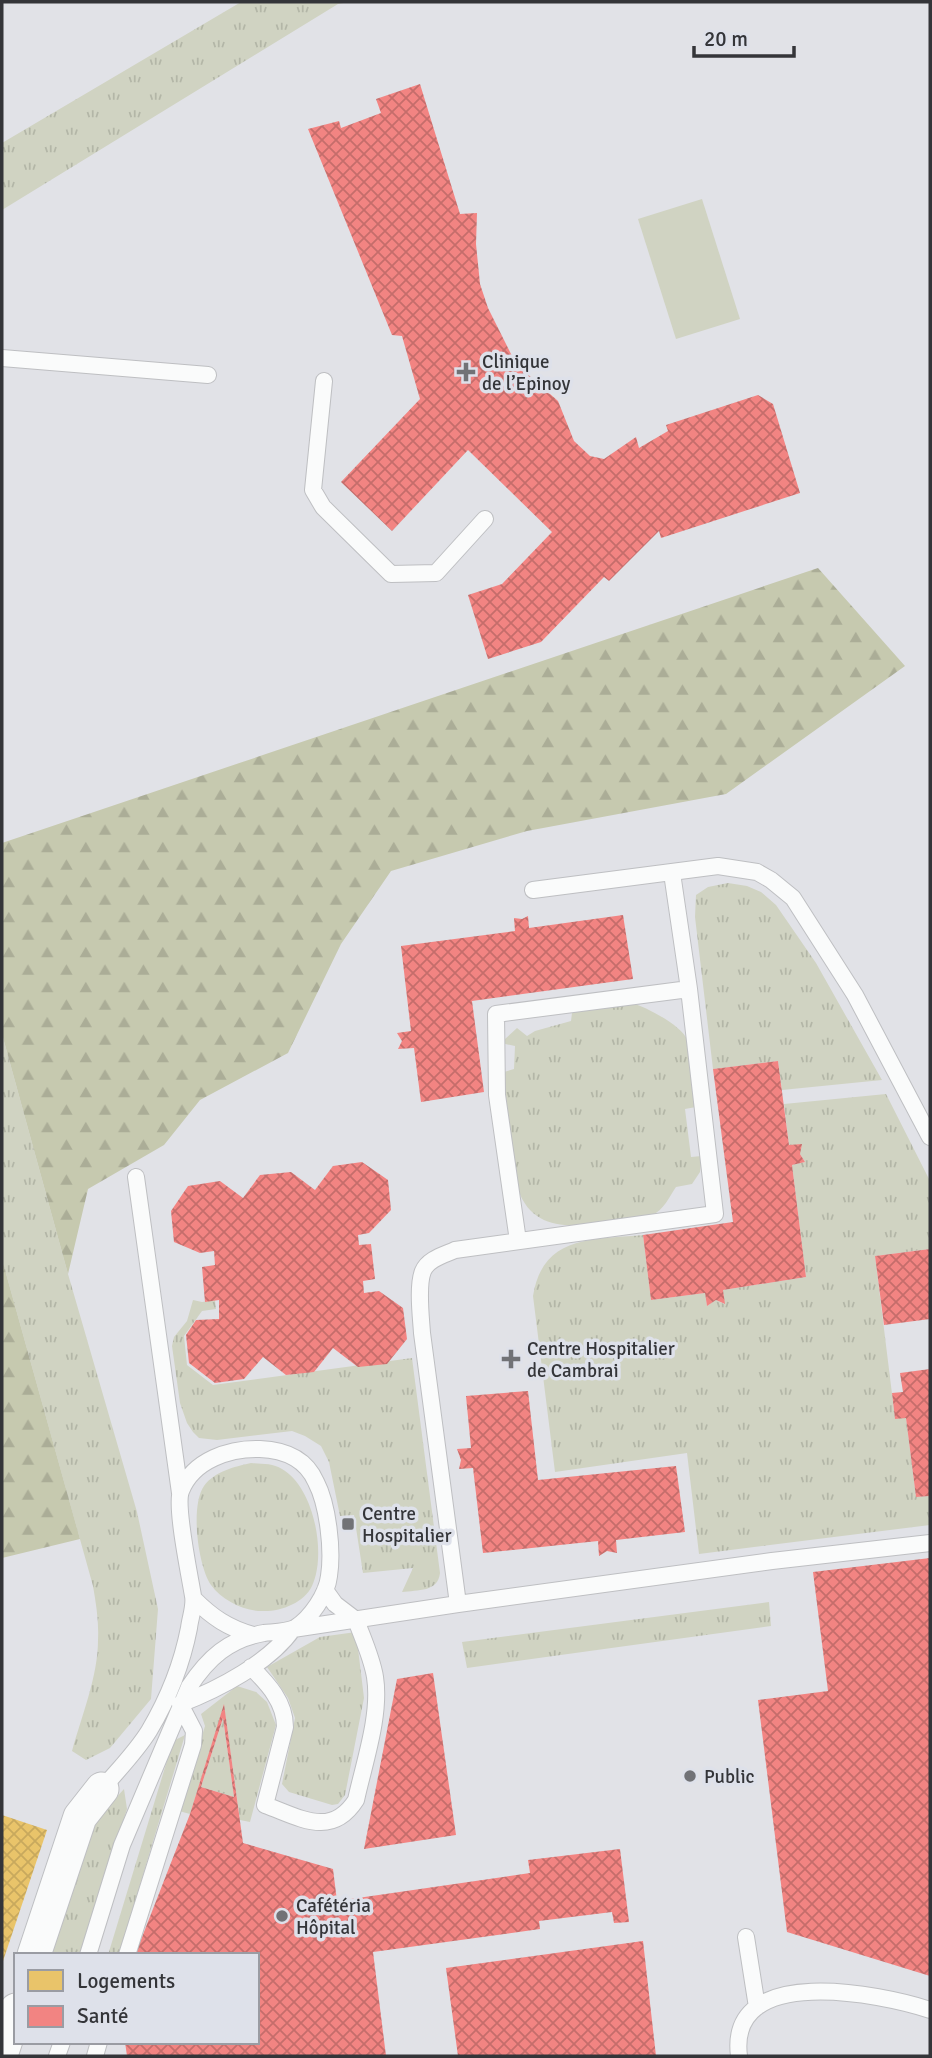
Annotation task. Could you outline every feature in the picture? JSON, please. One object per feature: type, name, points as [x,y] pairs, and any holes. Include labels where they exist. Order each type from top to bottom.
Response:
[{"type":"street","points":[[35,1953],[80,1817],[102,1789]]},
{"type":"street","points":[[2,2052],[14,2016]]},
{"type":"lane","points":[[2,358],[208,375]]},
{"type":"lane","points":[[324,381],[313,490],[323,507],[391,574],[436,573],[485,519]]},
{"type":"lane","points":[[533,890],[718,866],[757,872],[771,880],[793,898],[865,1012],[930,1137]]},
{"type":"lane","points":[[458,1604],[422,1333],[423,1271],[439,1257],[455,1251],[715,1214],[672,873]]},
{"type":"lane","points":[[517,1241],[497,1095],[496,1014],[688,989]]},
{"type":"lane","points":[[102,1789],[148,1733],[173,1684],[185,1647],[194,1599],[189,1580],[180,1493],[136,1177]]},
{"type":"lane","points":[[180,1493],[192,1474],[217,1456],[259,1449],[275,1450],[297,1458],[308,1467],[324,1503],[330,1555],[329,1577],[325,1590],[308,1616],[293,1629],[282,1646],[220,1687],[180,1704]]},
{"type":"lane","points":[[89,1953],[122,1844],[180,1704],[210,1658],[222,1648],[253,1635],[458,1604],[761,1562],[930,1543]]},
{"type":"lane","points":[[251,1667],[277,1697],[285,1717],[285,1727],[265,1805],[316,1822],[339,1820],[356,1800],[375,1707],[375,1679],[356,1620],[335,1604],[325,1590]]},
{"type":"lane","points":[[194,1599],[209,1614],[232,1630],[253,1635]]},
{"type":"lane","points":[[128,1953],[194,1737],[192,1726],[180,1704]]},
{"type":"lane","points":[[747,1937],[757,2007]]},
{"type":"lane","points":[[739,2056],[740,2033],[747,2019],[757,2007],[778,1995],[805,1991],[873,1997],[930,2010]]},
{"type":"green space","points":[[241,2],[349,2],[338,4],[2,210],[2,143]]},
{"type":"green space","points":[[702,199],[740,319],[676,339],[638,219]]},
{"type":"green space","points":[[818,568],[905,666],[726,794],[527,831],[391,871],[341,944],[288,1053],[200,1100],[164,1145],[88,1189],[68,1274],[2,1034],[2,843]]},
{"type":"green space","points":[[728,883],[747,886],[761,892],[776,905],[816,963],[882,1080],[782,1090],[778,1061],[713,1069],[695,917],[696,895],[708,887]]},
{"type":"green space","points":[[632,1003],[672,1023],[687,1040],[696,1107],[685,1109],[691,1157],[702,1156],[700,1172],[692,1184],[676,1187],[663,1207],[652,1215],[586,1225],[558,1224],[545,1220],[534,1214],[525,1204],[518,1189],[504,1092],[504,1072],[514,1069],[515,1046],[505,1044],[505,1039],[517,1028],[527,1036],[535,1031],[571,1021],[575,1010]]},
{"type":"green space","points":[[2,1034],[137,1512],[158,1609],[151,1699],[110,1748],[86,1760],[72,1751],[95,1667],[97,1613],[93,1586],[2,1259]]},
{"type":"green space","points":[[886,1094],[930,1181],[930,1249],[875,1256],[895,1418],[906,1418],[916,1497],[930,1496],[930,1525],[699,1554],[687,1453],[555,1472],[533,1296],[547,1261],[573,1244],[643,1235],[651,1300],[705,1293],[707,1306],[716,1300],[724,1304],[723,1290],[806,1277],[792,1165],[805,1162],[789,1145],[784,1104]]},
{"type":"green space","points":[[2,1259],[80,1539],[2,1558]]},
{"type":"green space","points":[[193,1300],[215,1300],[216,1309],[202,1311],[184,1336],[187,1365],[213,1385],[412,1358],[440,1573],[435,1584],[426,1589],[402,1592],[413,1568],[363,1573],[354,1515],[340,1516],[329,1462],[321,1446],[292,1431],[217,1440],[199,1438],[193,1432],[180,1403],[172,1346],[174,1337],[187,1321]]},
{"type":"green space","points":[[251,1463],[275,1466],[293,1478],[310,1505],[315,1522],[318,1557],[312,1586],[297,1602],[276,1610],[248,1609],[233,1604],[221,1595],[206,1576],[199,1551],[197,1507],[204,1486],[219,1473]]},
{"type":"green space","points":[[769,1602],[771,1626],[467,1668],[462,1642]]},
{"type":"green space","points":[[356,1632],[364,1698],[345,1795],[338,1804],[332,1805],[289,1792],[282,1784],[295,1718],[288,1698],[267,1667],[320,1637]]},
{"type":"green space","points":[[237,1686],[256,1692],[267,1702],[276,1725],[250,1822],[240,1820],[224,1706],[190,1814],[179,1811],[205,1726],[201,1714]]},
{"type":"green space","points":[[223,1718],[234,1797],[201,1787]]},
{"type":"green space","points":[[185,1735],[120,1953],[109,1953],[173,1741]]},
{"type":"green space","points":[[124,1789],[127,1809],[81,1953],[51,1953],[93,1823]]},
{"type":"building: Logements","points":[[2,1815],[47,1830],[2,1964]]},
{"type":"building: Santé","points":[[420,84],[460,214],[477,213],[476,244],[480,284],[488,308],[516,364],[558,401],[574,441],[590,456],[604,459],[636,437],[639,448],[668,431],[666,425],[758,395],[773,404],[800,493],[661,538],[659,531],[609,581],[604,577],[541,642],[488,659],[468,595],[502,584],[552,532],[468,450],[392,531],[341,482],[420,399],[402,336],[392,335],[308,129],[339,121],[341,128],[381,113],[376,99]]},
{"type":"building: Santé","points":[[623,915],[633,979],[472,1001],[484,1092],[421,1102],[414,1048],[398,1049],[402,1041],[397,1033],[411,1031],[401,946],[515,931],[514,918],[522,919],[528,916],[529,928]]},
{"type":"building: Santé","points":[[778,1061],[789,1145],[802,1144],[800,1154],[805,1162],[792,1165],[806,1277],[723,1290],[725,1304],[716,1300],[707,1306],[705,1293],[651,1300],[643,1235],[733,1222],[713,1069]]},
{"type":"building: Santé","points":[[362,1162],[388,1180],[391,1210],[369,1233],[358,1235],[359,1245],[371,1244],[375,1279],[363,1281],[364,1293],[379,1291],[403,1308],[407,1339],[387,1364],[358,1367],[333,1348],[314,1372],[286,1375],[263,1357],[244,1379],[215,1383],[189,1363],[186,1335],[196,1320],[219,1319],[219,1300],[205,1302],[202,1267],[215,1265],[214,1251],[200,1253],[174,1242],[171,1211],[188,1186],[220,1181],[243,1198],[260,1175],[291,1172],[315,1190],[333,1166]]},
{"type":"building: Santé","points":[[930,1249],[930,1319],[884,1325],[875,1256]]},
{"type":"building: Santé","points":[[930,1369],[930,1496],[916,1497],[906,1418],[895,1419],[892,1393],[903,1392],[900,1373]]},
{"type":"building: Santé","points":[[528,1391],[538,1480],[676,1466],[685,1532],[616,1540],[617,1553],[607,1551],[599,1556],[598,1541],[483,1553],[473,1468],[459,1469],[461,1460],[457,1449],[471,1448],[466,1396]]},
{"type":"building: Santé","points":[[930,1558],[930,1976],[787,1932],[758,1700],[828,1691],[813,1572]]},
{"type":"building: Santé","points":[[433,1673],[456,1835],[364,1849],[397,1679]]},
{"type":"building: Santé","points":[[224,1704],[243,1843],[333,1869],[337,1901],[530,1873],[528,1860],[620,1849],[629,1922],[614,1923],[612,1912],[539,1921],[540,1929],[373,1952],[386,2056],[127,2056],[125,2044],[259,2044],[259,1953],[136,1953],[190,1814]],"holes":[[[223,1718],[234,1797],[201,1787]]]},
{"type":"building: Santé","points":[[643,1941],[656,2056],[458,2056],[446,1968]]},
{"type":"place","name":"Clinique de l’Epinoy","points":[[466,372]]},
{"type":"place","name":"Centre Hospitalier de Cambrai","points":[[511,1359]]},
{"type":"place","name":"Centre Hospitalier","points":[[348,1524]]},
{"type":"place","name":"Public","points":[[690,1776]]},
{"type":"place","name":"Cafétéria Hôpital","points":[[282,1916]]}]
